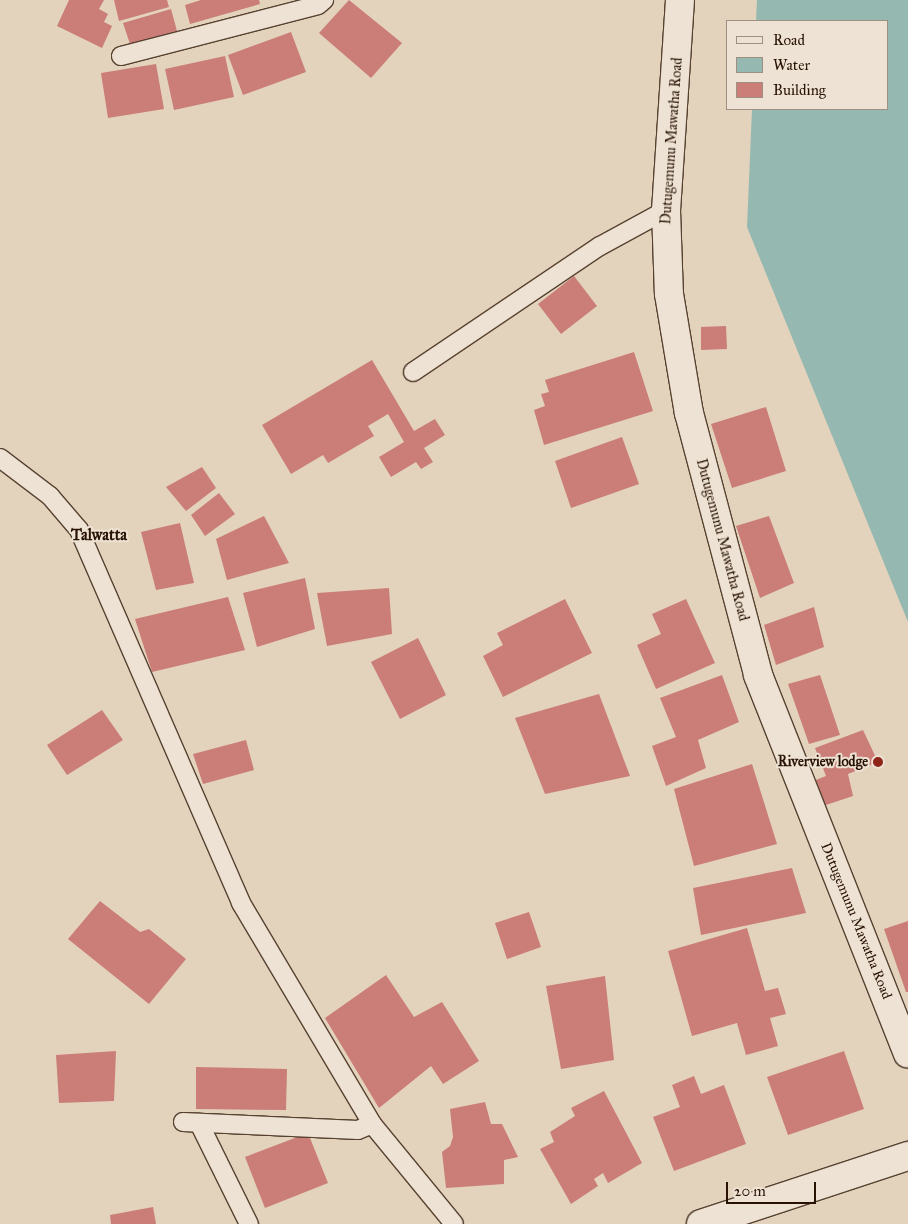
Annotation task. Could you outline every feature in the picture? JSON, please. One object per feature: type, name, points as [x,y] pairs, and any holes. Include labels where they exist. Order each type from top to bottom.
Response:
[{"type":"street","name":"Dutugemunu Mawatha Road","points":[[680,0],[666,210],[669,294],[689,413],[758,675],[908,1052]]},
{"type":"street","points":[[701,1224],[908,1156]]},
{"type":"lane","points":[[121,56],[318,5],[324,0]]},
{"type":"lane","points":[[413,372],[600,246],[666,210]]},
{"type":"lane","points":[[0,458],[50,496],[79,530],[242,904],[372,1124],[454,1224]]},
{"type":"lane","points":[[249,1224],[191,1122],[358,1130],[372,1124]]},
{"type":"water","points":[[757,0],[908,0],[908,622],[747,227],[752,110],[888,110],[888,20],[756,20]]},
{"type":"building","points":[[69,0],[104,0],[99,9],[108,14],[104,22],[112,26],[102,48],[57,26]]},
{"type":"building","points":[[114,0],[167,0],[169,7],[119,21]]},
{"type":"building","points":[[201,0],[259,0],[260,4],[190,24],[185,5]]},
{"type":"building","points":[[349,0],[402,43],[371,78],[319,33]]},
{"type":"building","points":[[171,9],[177,31],[130,44],[123,23]]},
{"type":"building","points":[[291,32],[306,72],[243,95],[228,55]]},
{"type":"building","points":[[225,56],[234,97],[174,110],[165,69]]},
{"type":"building","points":[[156,64],[164,109],[108,118],[101,73]]},
{"type":"building","points":[[574,276],[597,306],[561,334],[538,304]]},
{"type":"building","points":[[726,326],[727,349],[701,350],[701,327]]},
{"type":"building","points":[[634,352],[653,411],[544,445],[534,410],[545,406],[541,394],[549,392],[545,380]]},
{"type":"building","points":[[372,360],[414,431],[435,419],[445,435],[424,448],[433,462],[421,469],[416,462],[391,477],[379,457],[404,442],[388,414],[368,426],[374,436],[328,463],[323,455],[291,474],[262,425]]},
{"type":"building","points":[[766,407],[786,471],[732,488],[711,424]]},
{"type":"building","points":[[622,437],[639,484],[571,508],[555,461]]},
{"type":"building","points":[[202,467],[216,488],[186,511],[166,487]]},
{"type":"building","points":[[219,493],[235,514],[205,536],[191,515]]},
{"type":"building","points":[[264,516],[289,563],[227,580],[216,539]]},
{"type":"building","points":[[769,516],[794,583],[760,598],[736,526]]},
{"type":"building","points":[[180,523],[194,583],[156,590],[141,532]]},
{"type":"building","points":[[305,578],[315,629],[257,647],[243,593]]},
{"type":"building","points":[[389,588],[392,634],[327,646],[317,593]]},
{"type":"building","points":[[228,597],[245,650],[152,672],[135,619]]},
{"type":"building","points":[[565,599],[592,653],[503,697],[483,656],[503,645],[497,633]]},
{"type":"building","points":[[686,599],[715,663],[656,689],[637,645],[661,634],[652,614]]},
{"type":"building","points":[[814,607],[824,647],[776,665],[764,625]]},
{"type":"building","points":[[418,638],[446,695],[400,719],[371,662]]},
{"type":"building","points":[[722,675],[739,722],[698,740],[706,768],[666,786],[652,746],[676,737],[660,698]]},
{"type":"building","points":[[820,675],[840,735],[809,744],[788,684]]},
{"type":"building","points":[[599,694],[630,776],[545,794],[515,718]]},
{"type":"building","points":[[102,710],[123,740],[67,775],[47,745]]},
{"type":"building","points":[[863,730],[878,762],[848,774],[853,796],[823,806],[813,781],[826,776],[815,748]]},
{"type":"building","points":[[246,740],[254,770],[203,784],[193,754]]},
{"type":"building","points":[[752,764],[777,844],[694,866],[674,789]]},
{"type":"building","points":[[792,868],[806,913],[701,935],[693,888]]},
{"type":"building","points":[[100,901],[140,932],[149,929],[186,959],[149,1004],[68,939]]},
{"type":"building","points":[[529,912],[541,947],[507,959],[495,923]]},
{"type":"building","points":[[908,921],[908,992],[906,992],[884,929]]},
{"type":"building","points":[[747,928],[765,991],[778,988],[786,1014],[770,1018],[778,1046],[746,1055],[737,1023],[692,1036],[668,951]]},
{"type":"building","points":[[386,975],[414,1017],[442,1002],[479,1061],[443,1084],[431,1066],[379,1108],[325,1018]]},
{"type":"building","points":[[605,976],[614,1060],[561,1069],[546,986]]},
{"type":"building","points":[[116,1051],[114,1101],[59,1103],[56,1055]]},
{"type":"building","points":[[844,1051],[864,1109],[788,1135],[767,1077]]},
{"type":"building","points":[[196,1067],[287,1069],[286,1110],[196,1109]]},
{"type":"building","points":[[694,1076],[701,1094],[724,1085],[746,1144],[674,1171],[653,1117],[680,1107],[672,1085]]},
{"type":"building","points":[[604,1091],[642,1163],[608,1183],[603,1173],[594,1179],[598,1186],[571,1204],[540,1149],[554,1142],[550,1132],[575,1116],[571,1108]]},
{"type":"building","points":[[485,1102],[491,1124],[502,1124],[518,1157],[504,1160],[504,1184],[446,1188],[442,1152],[450,1146],[453,1137],[450,1109]]},
{"type":"building","points":[[308,1133],[328,1183],[265,1208],[245,1157]]},
{"type":"building","points":[[153,1207],[156,1224],[111,1224],[110,1215]]},
{"type":"place","name":"Riverview lodge","points":[[878,762]]},
{"type":"district","name":"Talwatta","points":[[99,535]]}]
